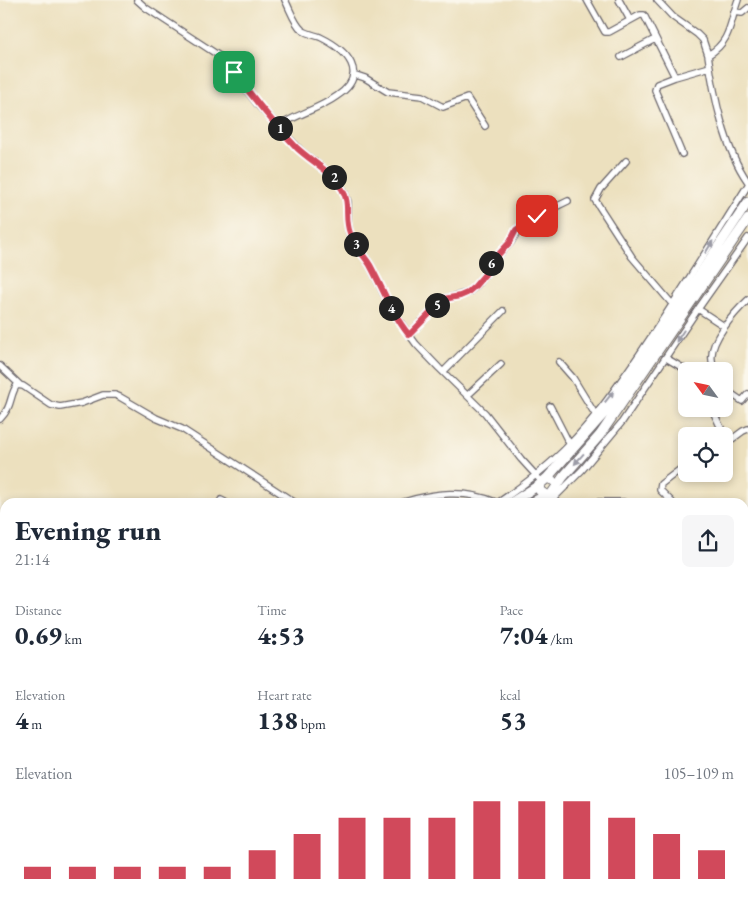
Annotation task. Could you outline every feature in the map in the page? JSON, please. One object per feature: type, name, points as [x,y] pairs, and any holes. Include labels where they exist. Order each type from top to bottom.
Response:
[{"type":"highway","points":[[517,498],[541,480],[615,401],[748,202]]},
{"type":"highway","points":[[552,496],[600,435],[748,219]]},
{"type":"highway","points":[[541,480],[540,490],[552,496]]},
{"type":"highway","points":[[541,480],[552,480],[552,496]]},
{"type":"street","points":[[137,0],[146,8],[221,57],[259,106],[302,152],[330,173],[344,191],[348,202],[350,235],[370,265],[392,309],[409,335],[485,413],[541,480]]},
{"type":"street","points":[[278,126],[325,104],[337,96],[346,89],[353,74],[352,64],[340,50],[321,38],[301,29],[285,0]]},
{"type":"street","points":[[587,0],[605,32],[609,32],[640,14],[644,15],[675,77]]},
{"type":"street","points":[[619,0],[630,20]]},
{"type":"street","points":[[505,498],[541,480],[620,382],[673,305],[748,184],[738,167],[727,141],[703,40],[673,18],[657,0]]},
{"type":"street","points":[[708,55],[724,42],[738,0]]},
{"type":"street","points":[[734,12],[742,14],[748,8]]},
{"type":"street","points":[[621,57],[655,39]]},
{"type":"street","points":[[682,154],[654,90],[657,84],[710,67]]},
{"type":"street","points":[[353,74],[365,78],[388,92],[422,96],[444,107],[467,98],[485,126]]},
{"type":"street","points":[[626,161],[601,189],[595,200],[632,257],[673,305]]},
{"type":"street","points":[[409,335],[444,299],[460,296],[475,286],[486,273],[488,266],[510,242],[520,227],[537,216],[568,201]]},
{"type":"street","points":[[552,496],[582,470],[622,422],[748,238]]},
{"type":"street","points":[[742,247],[748,252]]},
{"type":"street","points":[[712,362],[711,353],[724,326],[748,300]]},
{"type":"street","points":[[698,309],[724,326]]},
{"type":"street","points":[[443,372],[503,311]]},
{"type":"street","points":[[666,358],[678,365]]},
{"type":"street","points":[[559,362],[573,378],[595,414]]},
{"type":"street","points":[[468,395],[500,364]]},
{"type":"street","points":[[0,366],[20,385],[51,405],[60,407],[82,403],[103,395],[120,397],[156,418],[182,429],[288,498]]},
{"type":"street","points":[[0,419],[10,407],[15,388],[20,385]]},
{"type":"street","points":[[733,395],[742,401],[748,394]]},
{"type":"street","points":[[550,406],[570,445]]},
{"type":"street","points":[[733,439],[748,429]]},
{"type":"street","points":[[668,498],[660,490],[661,484],[678,471]]},
{"type":"street","points":[[426,498],[454,493],[486,498]]},
{"type":"route","points":[[234,72],[259,106],[302,152],[330,173],[344,191],[348,202],[350,235],[370,265],[392,309],[409,335],[444,299],[460,296],[475,286],[486,273],[488,266],[506,248],[516,230],[537,216]]}]
